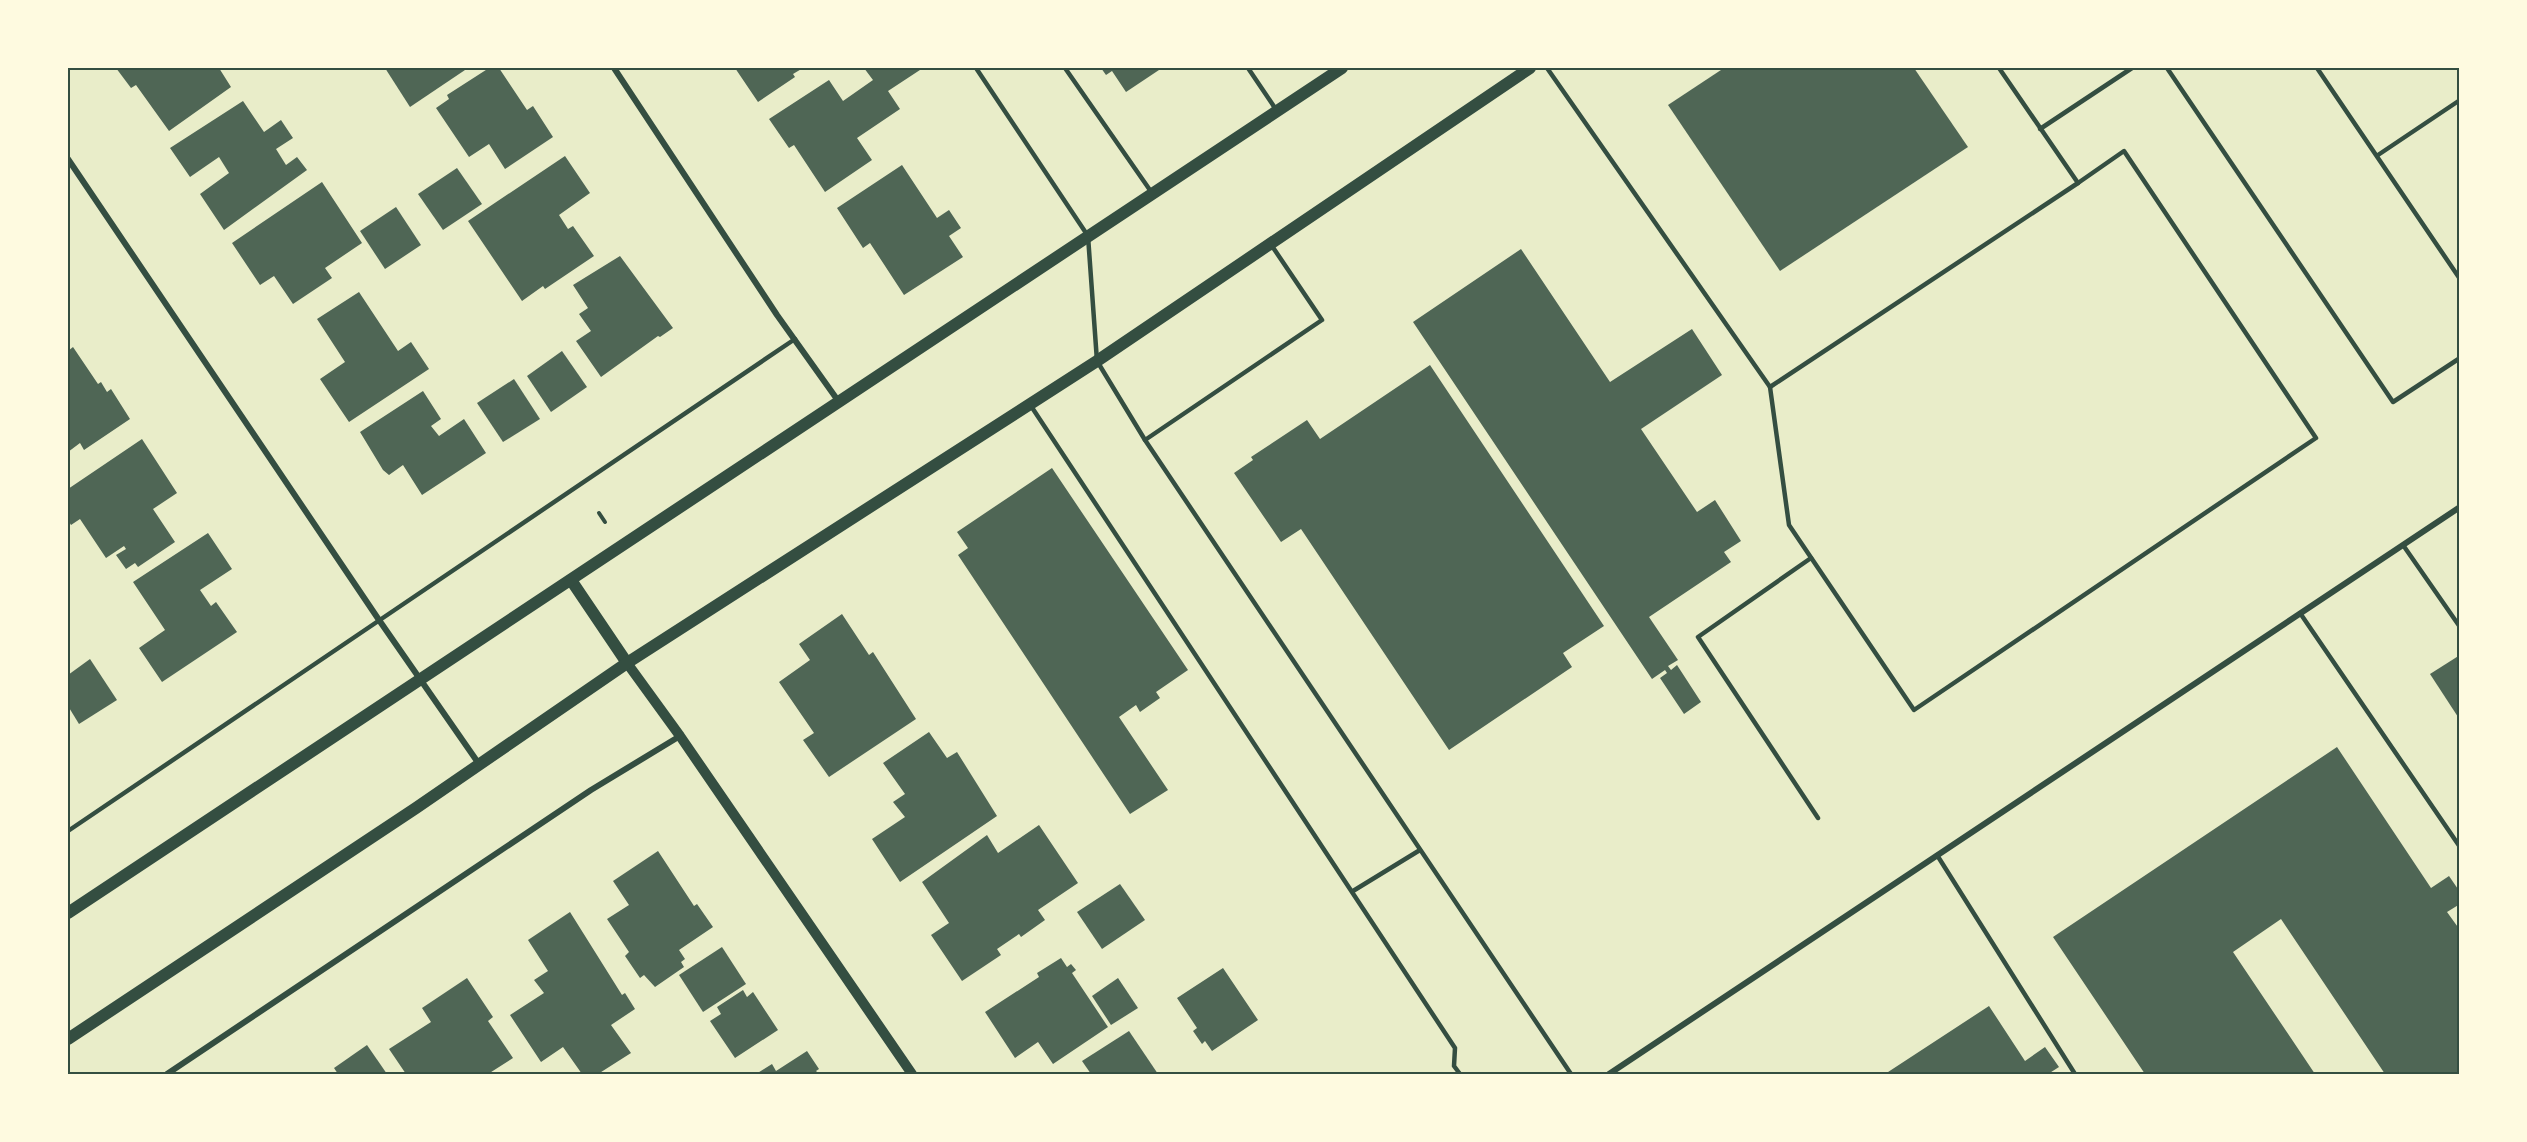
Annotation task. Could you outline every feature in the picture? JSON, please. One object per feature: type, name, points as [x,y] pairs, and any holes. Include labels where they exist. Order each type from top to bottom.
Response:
[{"type":"main road","points":[[68,913],[1342,68]]},
{"type":"main road","points":[[68,1039],[480,765],[627,663],[1096,361],[1530,68]]},
{"type":"main road","points":[[571,580],[627,663]]},
{"type":"street","points":[[614,68],[795,339],[840,402]]},
{"type":"street","points":[[68,159],[379,620],[480,765]]},
{"type":"street","points":[[1609,1074],[2460,507]]},
{"type":"street","points":[[627,663],[680,736],[912,1074]]},
{"type":"street","points":[[167,1074],[591,790],[680,736]]},
{"type":"lane","points":[[976,68],[1088,236],[1096,361],[1145,440],[1571,1074]]},
{"type":"lane","points":[[1065,68],[1152,194]]},
{"type":"lane","points":[[1248,68],[1277,111]]},
{"type":"lane","points":[[1547,68],[1770,387],[1789,525],[1914,710],[2316,438],[2124,151],[1770,387]]},
{"type":"lane","points":[[1999,68],[2078,183]]},
{"type":"lane","points":[[2040,129],[2133,68]]},
{"type":"lane","points":[[2168,68],[2393,402],[2460,358]]},
{"type":"lane","points":[[2317,68],[2460,279]]},
{"type":"lane","points":[[2378,155],[2460,100]]},
{"type":"lane","points":[[1145,440],[1322,320],[1270,243]]},
{"type":"lane","points":[[68,831],[795,339]]},
{"type":"lane","points":[[1030,404],[1455,1048],[1454,1066],[1460,1074]]},
{"type":"lane","points":[[2403,545],[2460,627]]},
{"type":"lane","points":[[1811,558],[1698,637],[1818,818]]},
{"type":"lane","points":[[2300,614],[2460,848]]},
{"type":"lane","points":[[1353,891],[1420,849]]},
{"type":"lane","points":[[1937,855],[2075,1074]]},
{"type":"path","points":[[599,513],[607,524]]},
{"type":"building","points":[[116,68],[219,68],[231,87],[169,131],[136,85],[131,88]]},
{"type":"building","points":[[385,68],[468,68],[410,107]]},
{"type":"building","points":[[489,68],[499,68],[527,110],[533,106],[553,137],[505,169],[489,144],[469,157],[436,108],[449,99],[447,95]]},
{"type":"building","points":[[735,68],[803,68],[793,74],[795,77],[758,102]]},
{"type":"building","points":[[864,68],[923,68],[888,91],[900,109],[857,138],[872,160],[825,192],[794,145],[789,148],[769,119],[829,80],[843,101],[873,80]]},
{"type":"building","points":[[1101,68],[1162,68],[1126,92],[1112,71],[1106,75]]},
{"type":"building","points":[[1724,68],[1914,68],[1968,147],[1780,271],[1668,105]]},
{"type":"building","points":[[243,101],[264,132],[281,120],[293,138],[276,149],[286,165],[297,157],[307,170],[224,230],[200,194],[229,173],[219,157],[190,177],[170,148]]},
{"type":"building","points":[[565,156],[590,193],[559,215],[568,229],[573,226],[594,256],[545,289],[543,286],[522,301],[468,221]]},
{"type":"building","points":[[902,165],[937,218],[949,210],[961,228],[949,236],[963,257],[904,295],[870,243],[863,248],[837,208]]},
{"type":"building","points":[[457,168],[482,204],[443,230],[418,194]]},
{"type":"building","points":[[322,182],[362,243],[325,268],[332,278],[293,304],[274,276],[260,285],[232,243]]},
{"type":"building","points":[[396,207],[421,245],[385,269],[360,231]]},
{"type":"building","points":[[1521,249],[1610,382],[1692,329],[1722,375],[1641,429],[1697,512],[1715,500],[1741,541],[1724,552],[1731,562],[1649,617],[1678,660],[1668,666],[1671,670],[1677,665],[1701,702],[1684,714],[1660,678],[1667,673],[1665,670],[1652,679],[1413,322]]},
{"type":"building","points":[[620,256],[673,328],[660,337],[658,336],[601,377],[576,341],[591,331],[579,314],[588,308],[573,285]]},
{"type":"building","points":[[359,292],[398,351],[411,342],[429,369],[349,422],[320,379],[345,362],[317,319]]},
{"type":"building","points":[[73,347],[98,384],[101,382],[107,392],[111,389],[130,419],[84,450],[80,443],[68,452],[68,351]]},
{"type":"building","points":[[562,351],[587,387],[551,412],[527,376]]},
{"type":"building","points":[[1430,365],[1604,626],[1563,653],[1572,667],[1449,750],[1301,529],[1281,542],[1234,473],[1253,460],[1251,457],[1307,420],[1320,439]]},
{"type":"building","points":[[514,379],[540,419],[503,442],[477,403]]},
{"type":"building","points":[[423,391],[441,419],[431,426],[439,436],[464,419],[486,453],[422,495],[403,465],[389,475],[383,470],[360,432]]},
{"type":"building","points":[[142,439],[177,493],[153,509],[175,542],[138,567],[135,563],[126,569],[116,555],[126,549],[124,546],[106,558],[80,519],[71,525],[68,520],[68,489]]},
{"type":"building","points":[[1052,468],[1188,670],[1156,692],[1160,698],[1140,712],[1136,705],[1119,717],[1168,790],[1130,814],[958,555],[968,548],[957,532]]},
{"type":"building","points":[[208,533],[232,569],[200,590],[211,606],[216,602],[237,632],[162,682],[139,648],[165,630],[133,582]]},
{"type":"building","points":[[842,614],[869,655],[873,652],[916,719],[829,777],[803,740],[814,733],[779,682],[810,660],[799,644]]},
{"type":"building","points":[[2460,655],[2460,720],[2430,674]]},
{"type":"building","points":[[90,659],[117,700],[79,724],[68,706],[68,675]]},
{"type":"building","points":[[929,732],[947,758],[957,752],[997,816],[900,882],[872,839],[905,817],[893,802],[905,794],[883,763]]},
{"type":"building","points":[[2337,747],[2431,888],[2449,876],[2460,892],[2460,904],[2447,912],[2460,930],[2460,1074],[2385,1074],[2281,919],[2233,952],[2315,1074],[2145,1074],[2053,937]]},
{"type":"building","points":[[1039,825],[1078,883],[1038,910],[1045,920],[1021,937],[1019,934],[997,949],[1001,955],[962,981],[931,935],[949,923],[922,882],[987,835],[998,853]]},
{"type":"building","points":[[658,851],[694,906],[697,904],[713,927],[679,950],[685,959],[681,962],[684,967],[655,987],[644,975],[640,978],[625,956],[629,952],[607,919],[629,905],[613,881]]},
{"type":"building","points":[[1120,884],[1145,920],[1102,949],[1077,912]]},
{"type":"building","points":[[570,912],[622,995],[625,993],[635,1009],[611,1025],[631,1053],[598,1074],[582,1074],[563,1047],[541,1062],[510,1015],[544,993],[534,980],[548,971],[528,940]]},
{"type":"building","points":[[722,947],[746,984],[703,1012],[679,975]]},
{"type":"building","points":[[1061,958],[1067,967],[1071,964],[1076,970],[1072,973],[1108,1027],[1053,1064],[1038,1042],[1015,1058],[985,1012],[1039,977],[1037,973]]},
{"type":"building","points":[[1223,968],[1258,1020],[1212,1051],[1205,1041],[1202,1044],[1193,1031],[1197,1028],[1177,998]]},
{"type":"building","points":[[467,978],[493,1017],[488,1021],[513,1058],[488,1074],[406,1074],[389,1049],[431,1022],[422,1008]]},
{"type":"building","points":[[1118,978],[1138,1008],[1111,1025],[1092,996]]},
{"type":"building","points":[[743,990],[747,997],[753,992],[778,1030],[735,1058],[710,1021],[721,1014],[717,1007]]},
{"type":"building","points":[[1989,1006],[2025,1061],[2045,1047],[2059,1067],[2048,1074],[1885,1074]]},
{"type":"building","points":[[1129,1031],[1158,1074],[1091,1074],[1082,1061]]},
{"type":"building","points":[[367,1045],[387,1074],[338,1074],[334,1068]]},
{"type":"building","points":[[807,1051],[819,1069],[816,1071],[819,1074],[756,1074],[772,1064],[776,1071]]}]
